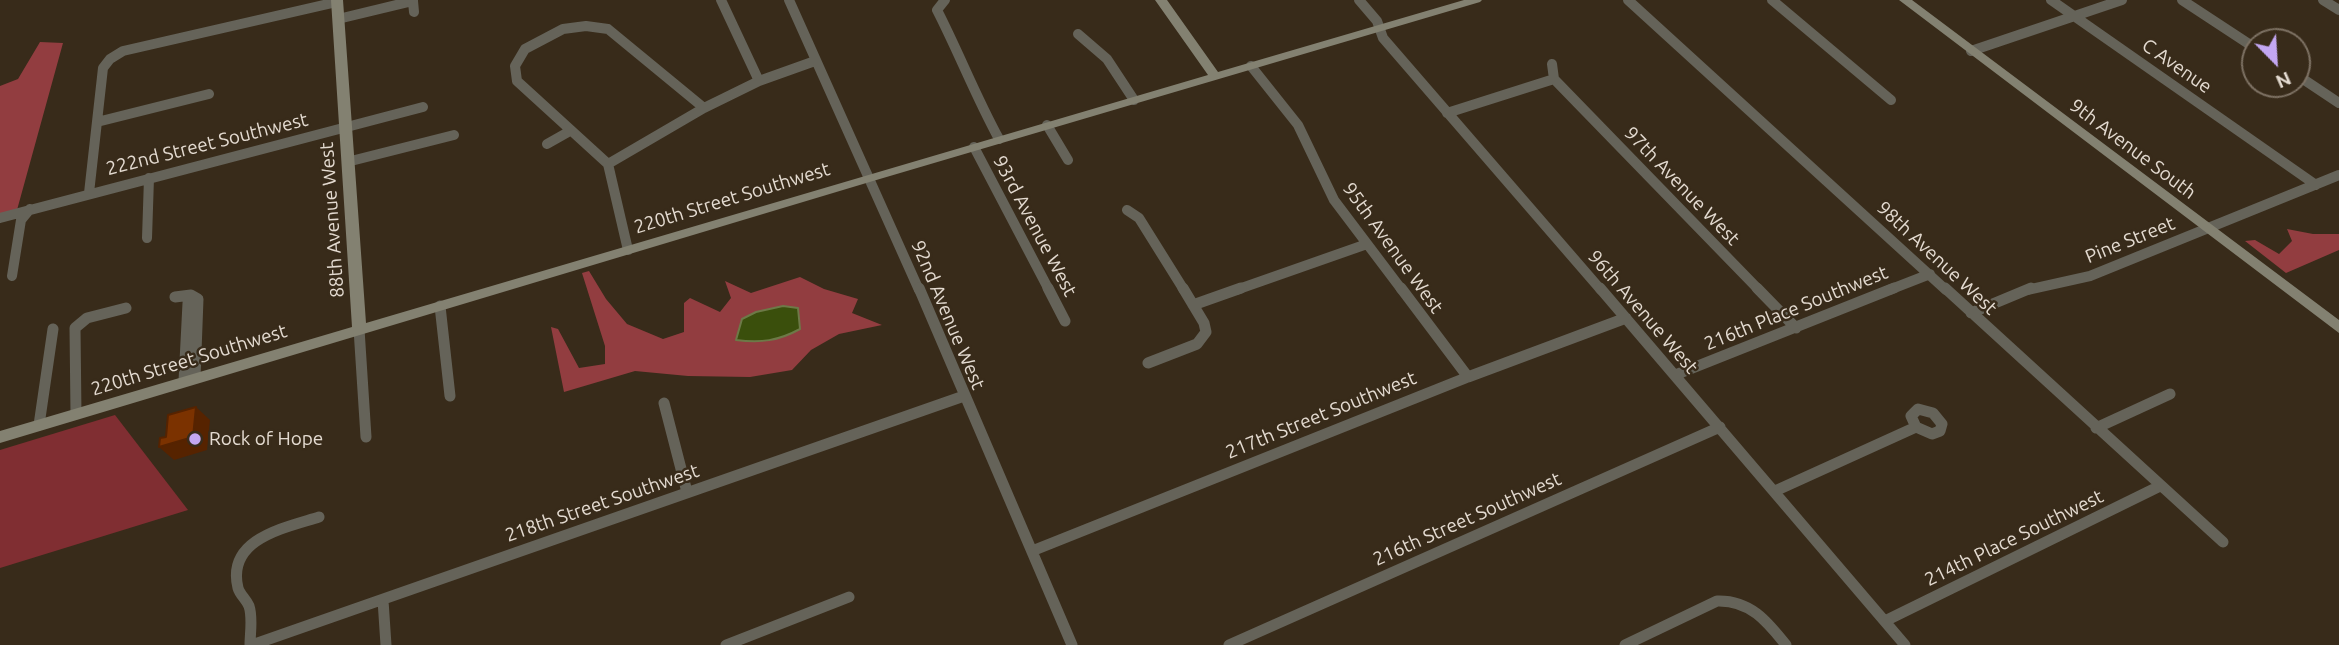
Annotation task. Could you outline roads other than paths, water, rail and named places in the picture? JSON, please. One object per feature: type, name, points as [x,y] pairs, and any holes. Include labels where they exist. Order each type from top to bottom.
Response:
[{"type":"main road","points":[[1161,0],[1215,76]]},
{"type":"main road","name":"220th Street Southwest","points":[[0,437],[869,177],[1476,0]]},
{"type":"main road","name":"9th Avenue South","points":[[1905,0],[2339,328]]},
{"type":"main road","name":"88th Avenue West","points":[[337,1],[359,329]]},
{"type":"street","points":[[721,0],[759,81]]},
{"type":"street","name":"92nd Avenue West","points":[[789,0],[869,177],[1072,645]]},
{"type":"street","points":[[945,0],[937,10],[967,68],[979,103],[999,139]]},
{"type":"street","name":"96th Avenue West","points":[[1359,0],[1380,29],[1383,38],[1720,426],[1905,645]]},
{"type":"street","name":"98th Avenue West","points":[[1628,0],[2223,542]]},
{"type":"street","points":[[1772,0],[1891,100]]},
{"type":"street","name":"C Avenue","points":[[2051,0],[2316,185]]},
{"type":"street","points":[[1971,51],[2122,0]]},
{"type":"street","points":[[2182,0],[2241,39]]},
{"type":"street","points":[[2323,0],[2339,10]]},
{"type":"street","points":[[89,192],[103,68],[110,59],[123,51],[337,1]]},
{"type":"street","points":[[338,19],[413,1],[414,12]]},
{"type":"street","points":[[628,250],[608,164],[517,81],[515,66],[525,49],[556,32],[575,27],[608,29],[704,108]]},
{"type":"street","points":[[1078,34],[1107,59],[1134,100]]},
{"type":"street","points":[[608,164],[704,108],[759,81],[816,61]]},
{"type":"street","points":[[1447,113],[1554,79],[1552,64]]},
{"type":"street","name":"95th Avenue West","points":[[1251,66],[1298,125],[1328,189],[1468,377]]},
{"type":"street","name":"97th Avenue West","points":[[1554,79],[1796,328]]},
{"type":"street","points":[[2311,84],[2339,103]]},
{"type":"street","points":[[97,122],[209,94]]},
{"type":"street","name":"222nd Street Southwest","points":[[0,218],[89,192],[423,107]]},
{"type":"street","points":[[1047,125],[1068,160]]},
{"type":"street","points":[[547,144],[570,131]]},
{"type":"street","points":[[347,162],[454,135]]},
{"type":"street","name":"93rd Avenue West","points":[[974,147],[1065,321]]},
{"type":"street","name":"Pine Street","points":[[1971,313],[2034,287],[2090,276],[2339,175]]},
{"type":"street","points":[[147,238],[149,178]]},
{"type":"street","points":[[12,276],[21,220],[31,208]]},
{"type":"street","points":[[1127,210],[1139,218],[1204,323],[1206,332],[1197,344],[1147,363]]},
{"type":"street","points":[[1193,305],[1367,244]]},
{"type":"street","name":"216th Place Southwest","points":[[1675,375],[1930,274]]},
{"type":"street","points":[[176,297],[191,295],[198,299],[190,380]]},
{"type":"street","points":[[188,303],[190,380]]},
{"type":"street","points":[[440,306],[450,396]]},
{"type":"street","points":[[76,414],[75,328],[87,318],[126,307]]},
{"type":"street","name":"217th Street Southwest","points":[[1032,551],[1468,377],[1626,318]]},
{"type":"street","points":[[39,425],[53,329]]},
{"type":"street","name":"88th Avenue West","points":[[359,329],[366,437]]},
{"type":"street","points":[[2096,428],[2170,394]]},
{"type":"street","name":"218th Street Southwest","points":[[251,645],[964,396]]},
{"type":"street","points":[[664,403],[687,492]]},
{"type":"street","name":"216th Street Southwest","points":[[1229,645],[1434,554],[1475,532],[1720,426]]},
{"type":"street","points":[[1775,491],[1916,427]]},
{"type":"street","name":"214th Place Southwest","points":[[1885,621],[2160,486]]},
{"type":"street","points":[[251,645],[250,611],[247,602],[238,593],[235,578],[236,565],[242,551],[262,536],[319,517]]},
{"type":"street","points":[[726,645],[849,597]]},
{"type":"street","points":[[383,600],[386,645]]},
{"type":"street","points":[[1625,645],[1717,601],[1739,602],[1761,615],[1786,645]]},
{"type":"place","name":"Rock of Hope","points":[[195,439]]}]
